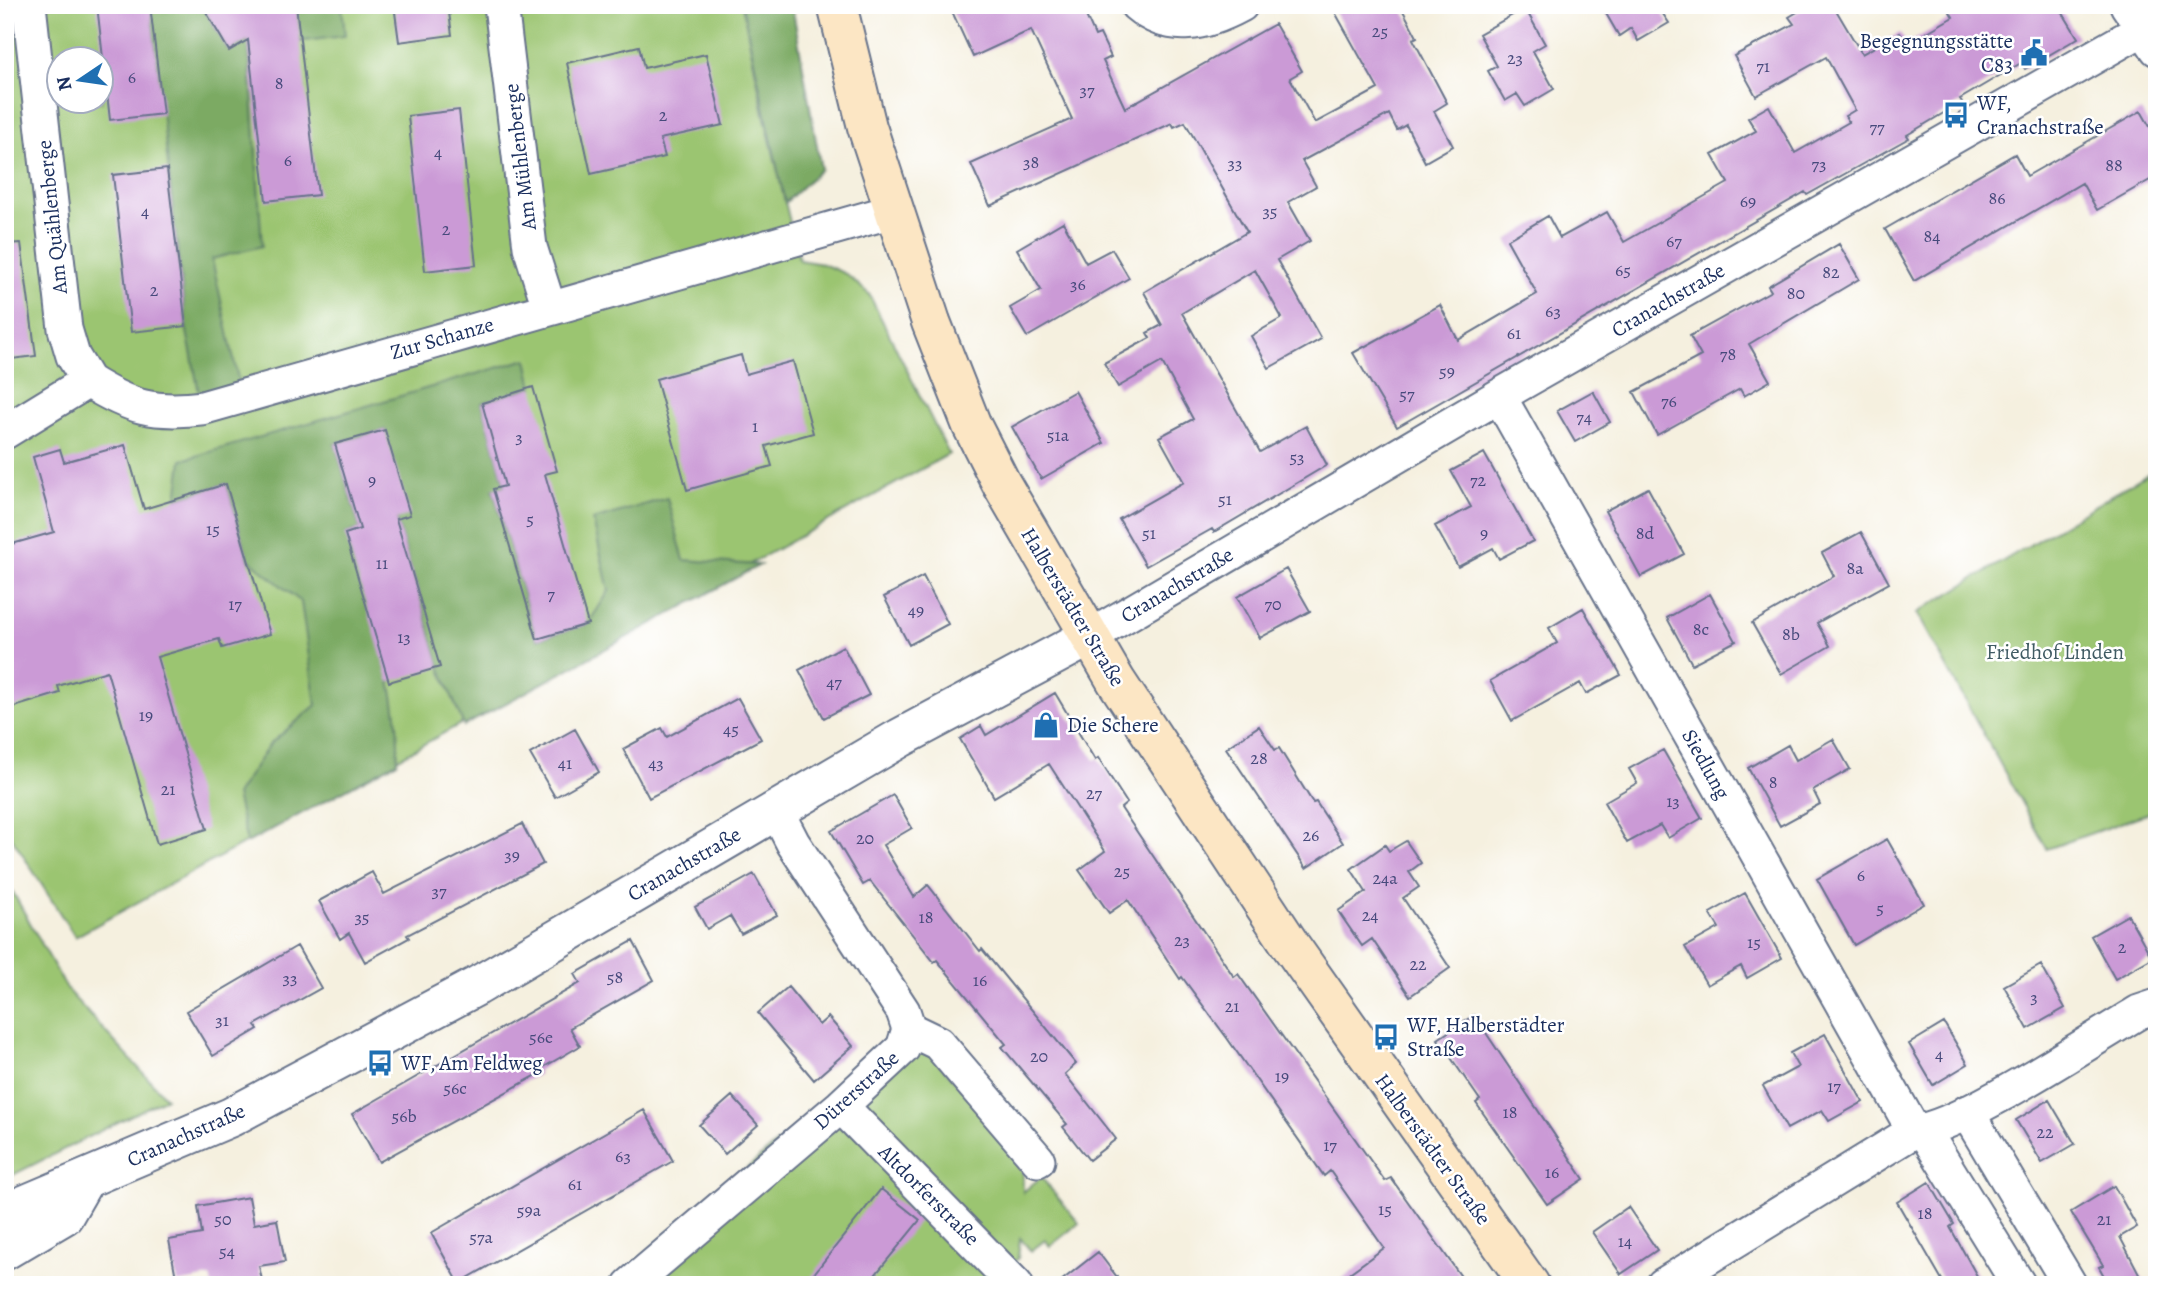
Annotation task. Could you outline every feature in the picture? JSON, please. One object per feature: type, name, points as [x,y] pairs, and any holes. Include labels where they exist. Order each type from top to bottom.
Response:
[{"type":"main road","name":"Halberstädter Straße","points":[[837,5],[864,116],[893,211],[951,377],[1001,483],[1089,637],[1298,957],[1530,1285]]},
{"type":"street","name":"Am Quählenberge","points":[[29,5],[65,329],[73,356],[88,381]]},
{"type":"street","name":"Am Mühlenberge","points":[[502,5],[530,247],[549,307]]},
{"type":"street","points":[[1138,5],[1151,16],[1170,22],[1196,23],[1219,17],[1241,5]]},
{"type":"street","name":"Cranachstraße","points":[[5,1213],[176,1143],[231,1117],[477,986],[900,738],[1089,637],[1499,396],[2142,28]]},
{"type":"street","name":"Zur Schanze","points":[[88,381],[113,397],[140,407],[166,412],[202,408],[893,211]]},
{"type":"street","points":[[5,432],[88,381]]},
{"type":"street","name":"Siedlung","points":[[1499,396],[1919,1131],[2019,1285]]},
{"type":"street","name":"Dürerstraße","points":[[630,1285],[841,1106],[904,1048],[909,1029],[903,1011],[793,843],[776,810]]},
{"type":"street","points":[[1663,1285],[1919,1131],[1967,1112],[2139,1012],[2157,1006]]},
{"type":"street","points":[[909,1029],[938,1043],[1038,1160]]},
{"type":"street","name":"Altdorferstraße","points":[[841,1106],[1011,1282]]},
{"type":"street","points":[[1967,1112],[2070,1285]]},
{"type":"street","points":[[5,1253],[66,1217],[89,1177]]},
{"type":"green space","points":[[5,5],[742,5],[764,114],[799,260],[823,264],[846,274],[869,294],[949,454],[75,937],[5,827]]},
{"type":"green space","points":[[150,5],[202,5],[229,51],[308,5],[342,5],[345,36],[249,48],[262,246],[212,259],[242,397],[202,408],[186,326]]},
{"type":"green space","points":[[742,5],[792,5],[821,169],[785,203]]},
{"type":"green space","points":[[527,359],[533,387],[482,403],[505,486],[493,490],[537,639],[588,624],[609,591],[593,520],[667,498],[684,560],[760,565],[464,726],[440,667],[396,519],[385,430],[335,444],[360,529],[346,534],[382,648],[395,708],[397,762],[247,843],[236,795],[270,744],[316,705],[301,602],[248,559],[226,484],[177,499],[182,460]]},
{"type":"green space","name":"Friedhof Linden","points":[[2157,468],[2157,810],[2047,849],[1917,613]]},
{"type":"green space","points":[[5,878],[68,991],[166,1098],[5,1179]]},
{"type":"green space","points":[[898,1040],[932,1056],[1014,1144],[1023,1175],[1023,1192],[1041,1177],[1079,1223],[1050,1246],[1045,1240],[1031,1251],[1020,1238],[1018,1259],[983,1280],[987,1285],[610,1285]]},
{"type":"building","points":[[97,5],[150,5],[163,114],[110,120],[110,116],[116,116],[116,46],[102,46]]},
{"type":"building","points":[[202,5],[296,5],[318,195],[266,201],[248,40],[229,51]]},
{"type":"building","points":[[394,5],[448,5],[452,35],[399,42]]},
{"type":"building","points":[[949,5],[1087,5],[1082,7],[1095,36],[1100,34],[1111,57],[1103,61],[1125,108],[1275,24],[1302,71],[1290,78],[1315,123],[1378,89],[1331,5],[1400,5],[1417,37],[1413,39],[1447,103],[1434,111],[1453,146],[1425,162],[1406,125],[1397,130],[1389,114],[1302,161],[1316,186],[1288,202],[1310,241],[1277,260],[1321,339],[1269,368],[1251,336],[1282,318],[1255,270],[1182,313],[1260,452],[1306,426],[1327,465],[1214,532],[1212,529],[1146,566],[1119,519],[1184,482],[1159,437],[1193,419],[1162,362],[1118,387],[1104,363],[1150,338],[1147,333],[1162,325],[1144,292],[1247,232],[1185,122],[1174,127],[1172,123],[990,206],[971,164],[1072,119],[1031,30],[973,57]]},
{"type":"building","points":[[1601,5],[1671,5],[1661,11],[1669,23],[1638,41],[1631,28],[1619,36]]},
{"type":"building","points":[[1809,5],[1833,5],[1862,54],[1900,33],[1907,44],[1953,17],[1946,5],[2058,5],[2078,38],[2025,69],[2021,63],[1960,99],[1962,102],[1907,135],[1909,138],[1807,195],[1805,192],[1397,427],[1353,353],[1440,305],[1458,340],[1537,294],[1507,240],[1548,216],[1560,238],[1607,212],[1624,242],[1728,183],[1712,155],[1756,131],[1748,118],[1769,106],[1795,153],[1849,122],[1845,116],[1855,110],[1826,57],[1756,96],[1734,56],[1794,24],[1789,17]]},
{"type":"building","points":[[1525,8],[1545,44],[1533,51],[1554,89],[1525,106],[1517,94],[1505,101],[1488,71],[1497,66],[1479,34]]},
{"type":"building","points":[[639,46],[644,68],[706,54],[723,125],[660,139],[665,157],[591,174],[567,63]]},
{"type":"building","points":[[459,110],[476,265],[425,271],[408,116]]},
{"type":"building","points":[[2141,111],[2157,139],[2157,176],[2097,210],[2082,183],[1914,281],[1885,229],[2015,154],[2027,176]]},
{"type":"building","points":[[167,169],[186,326],[131,332],[113,175]]},
{"type":"building","points":[[1063,222],[1086,263],[1112,249],[1129,278],[1027,337],[1010,308],[1041,290],[1017,249]]},
{"type":"building","points":[[21,243],[36,356],[12,359],[5,311],[5,244]]},
{"type":"building","points":[[1839,244],[1859,279],[1749,344],[1770,381],[1744,396],[1740,389],[1657,435],[1634,392],[1701,356],[1690,336],[1771,291],[1768,286]]},
{"type":"building","points":[[741,355],[746,374],[793,361],[813,433],[766,446],[772,466],[687,490],[656,379]]},
{"type":"building","points":[[533,387],[557,471],[545,474],[588,624],[537,639],[493,489],[505,486],[482,403]]},
{"type":"building","points":[[1075,391],[1104,443],[1041,479],[1012,427]]},
{"type":"building","points":[[1593,391],[1610,422],[1575,442],[1557,411]]},
{"type":"building","points":[[385,430],[410,515],[396,519],[440,667],[389,682],[345,534],[360,529],[335,444]]},
{"type":"building","points":[[125,445],[144,509],[226,484],[270,634],[222,648],[219,639],[157,657],[207,829],[157,844],[107,671],[58,686],[60,693],[11,708],[5,688],[5,546],[54,532],[33,457],[60,449],[64,462]]},
{"type":"building","points":[[1484,453],[1533,541],[1499,559],[1493,548],[1458,567],[1435,526],[1471,507],[1451,471]]},
{"type":"building","points":[[1648,488],[1684,554],[1641,577],[1605,511]]},
{"type":"building","points":[[1861,532],[1889,583],[1817,623],[1830,646],[1781,674],[1752,623],[1834,576],[1822,553]]},
{"type":"building","points":[[1286,569],[1310,611],[1260,638],[1237,597]]},
{"type":"building","points":[[923,576],[948,624],[909,645],[884,597]]},
{"type":"building","points":[[1710,594],[1736,641],[1692,664],[1667,618]]},
{"type":"building","points":[[1583,608],[1621,675],[1586,694],[1580,683],[1512,721],[1490,681],[1557,643],[1549,628]]},
{"type":"building","points":[[843,646],[869,695],[824,718],[799,670]]},
{"type":"building","points":[[1055,693],[1095,760],[1098,758],[1127,803],[1121,808],[1234,977],[1238,974],[1385,1181],[1391,1178],[1467,1285],[1333,1285],[1384,1248],[1330,1171],[1324,1176],[1227,1038],[1182,977],[1180,979],[1128,900],[1109,913],[1079,870],[1105,851],[1049,764],[994,797],[960,739],[981,726],[986,735]]},
{"type":"building","points":[[738,698],[761,739],[649,798],[623,749],[662,728],[667,737]]},
{"type":"building","points":[[1259,726],[1275,750],[1279,748],[1313,803],[1316,802],[1343,843],[1306,868],[1226,748]]},
{"type":"building","points":[[575,729],[599,772],[555,797],[530,754]]},
{"type":"building","points":[[1833,739],[1850,769],[1813,790],[1820,804],[1780,826],[1748,768],[1788,745],[1796,760]]},
{"type":"building","points":[[1663,750],[1702,818],[1668,838],[1660,825],[1627,843],[1604,802],[1637,783],[1629,769]]},
{"type":"building","points":[[893,795],[912,828],[883,845],[914,897],[928,885],[1076,1064],[1065,1074],[1116,1139],[1089,1160],[1063,1127],[1067,1124],[1002,1047],[1006,1044],[937,960],[934,962],[870,881],[863,885],[831,831]]},
{"type":"building","points":[[522,824],[543,864],[407,935],[409,938],[365,962],[349,933],[340,939],[319,901],[372,872],[384,894]]},
{"type":"building","points":[[1887,839],[1924,904],[1854,945],[1817,879]]},
{"type":"building","points":[[1406,841],[1421,863],[1409,872],[1419,887],[1403,898],[1450,968],[1410,996],[1372,939],[1362,946],[1338,911],[1366,892],[1351,869],[1385,845],[1389,851]]},
{"type":"building","points":[[754,874],[777,915],[741,934],[730,916],[707,929],[695,907]]},
{"type":"building","points":[[1745,893],[1782,958],[1747,978],[1741,966],[1707,985],[1685,947],[1719,928],[1710,913]]},
{"type":"building","points":[[2128,915],[2152,958],[2115,979],[2091,936]]},
{"type":"building","points":[[633,941],[654,980],[570,1028],[580,1046],[537,1071],[539,1074],[379,1162],[352,1114],[580,983],[575,974]]},
{"type":"building","points":[[297,946],[321,988],[255,1025],[258,1029],[213,1056],[186,1011]]},
{"type":"building","points":[[2041,965],[2065,1008],[2028,1029],[2004,986]]},
{"type":"building","points":[[788,987],[819,1025],[828,1017],[853,1046],[814,1080],[758,1013]]},
{"type":"building","points":[[1474,1015],[1584,1179],[1547,1204],[1476,1103],[1480,1100],[1438,1039]]},
{"type":"building","points":[[1944,1023],[1968,1064],[1933,1085],[1909,1044]]},
{"type":"building","points":[[1825,1034],[1863,1102],[1829,1121],[1822,1110],[1787,1129],[1763,1086],[1798,1067],[1790,1053]]},
{"type":"building","points":[[732,1096],[758,1125],[725,1154],[699,1125]]},
{"type":"building","points":[[2049,1100],[2075,1144],[2042,1163],[2016,1120]]},
{"type":"building","points":[[644,1110],[673,1161],[459,1283],[431,1233]]},
{"type":"building","points":[[1929,1182],[1954,1224],[1950,1227],[1982,1285],[1945,1285],[1897,1202]]},
{"type":"building","points":[[2114,1186],[2137,1227],[2120,1237],[2145,1285],[2109,1285],[2099,1267],[2103,1265],[2071,1212]]},
{"type":"building","points":[[881,1189],[920,1220],[867,1285],[805,1285]]},
{"type":"building","points":[[249,1197],[254,1224],[277,1220],[285,1262],[259,1266],[263,1285],[212,1285],[210,1277],[177,1283],[169,1240],[202,1234],[198,1206]]},
{"type":"building","points":[[1628,1207],[1657,1250],[1621,1274],[1592,1232]]},
{"type":"building","points":[[1098,1252],[1123,1285],[1056,1285]]},
{"type":"place","name":"Begegnungsstätte C83","points":[[2034,53]]},
{"type":"place","name":"WF, Cranachstraße","points":[[1956,115]]},
{"type":"place","name":"Die Schere","points":[[1046,725]]},
{"type":"place","name":"WF, Halberstädter Straße","points":[[1386,1037]]},
{"type":"place","name":"WF, Am Feldweg","points":[[380,1063]]}]
